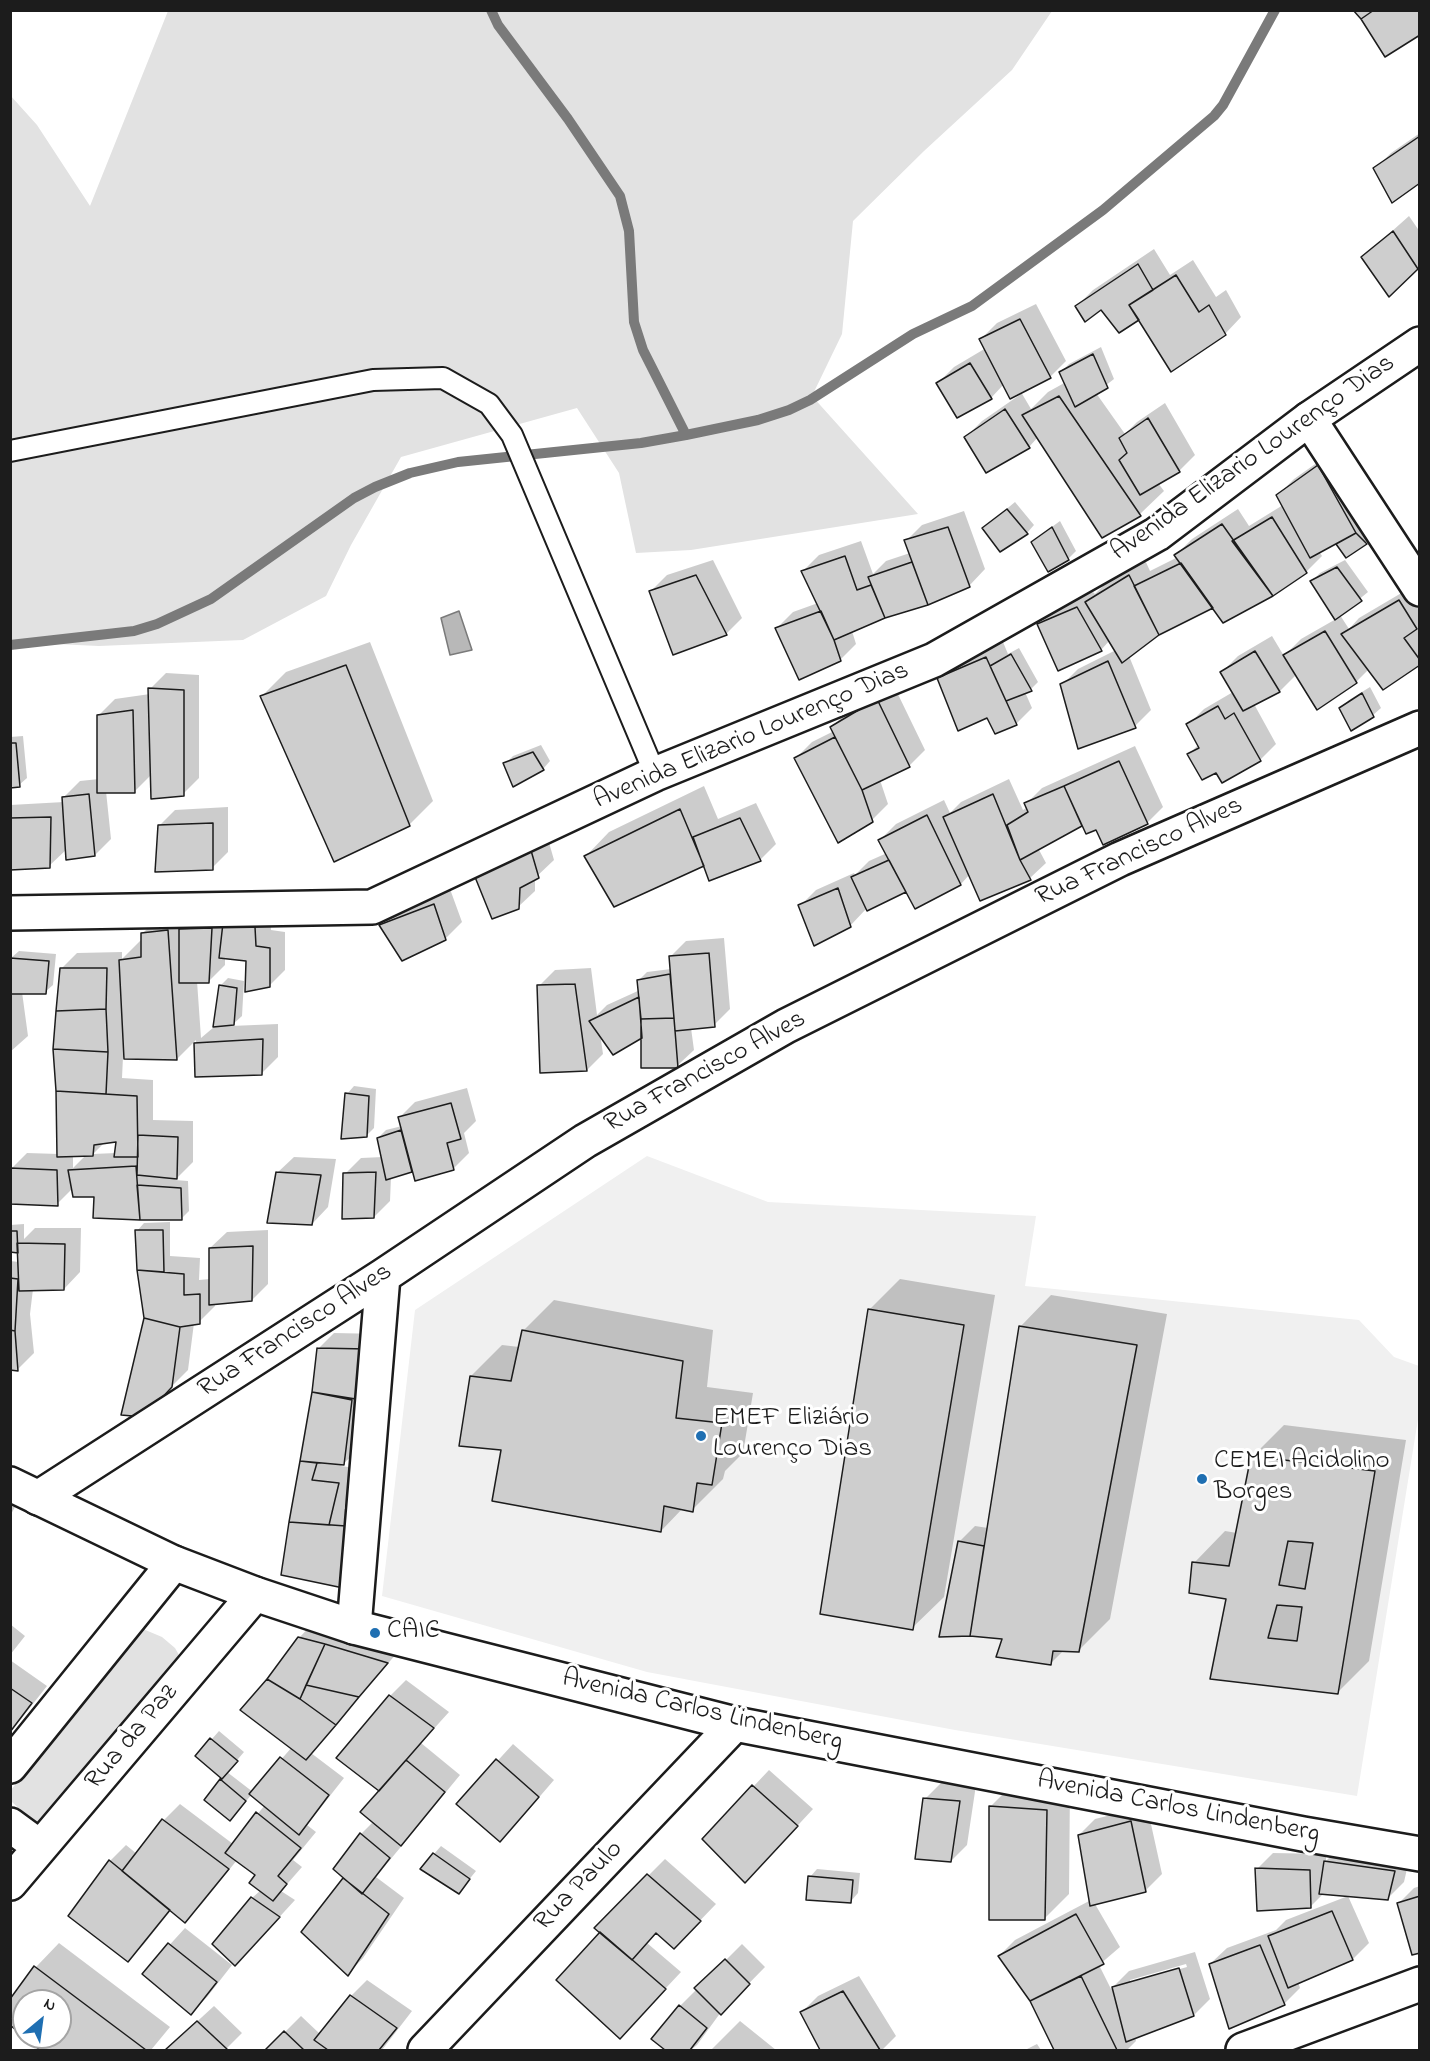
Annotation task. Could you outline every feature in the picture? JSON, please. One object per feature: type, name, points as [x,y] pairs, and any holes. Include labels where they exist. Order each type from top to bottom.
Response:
[{"type":"street","name":"Avenida Elizario Lourenço Dias","points":[[10,913],[372,907],[655,774],[934,660],[1157,534],[1309,419],[1419,344]]},
{"type":"street","points":[[1309,419],[1419,589]]},
{"type":"street","name":"Rua Francisco Alves","points":[[24,1491],[383,1276],[585,1141],[786,1026],[1120,859],[1419,728]]},
{"type":"street","points":[[354,1627],[383,1276]]},
{"type":"street","name":"Avenida Carlos Lindenberg","points":[[24,1491],[174,1563],[255,1594],[354,1627],[735,1724],[1419,1854]]},
{"type":"street","points":[[10,1766],[174,1563]]},
{"type":"street","name":"Rua da Paz","points":[[10,1882],[255,1594]]},
{"type":"street","name":"Rua Paulo","points":[[425,2050],[735,1724]]},
{"type":"street","points":[[10,1826],[40,1848]]},
{"type":"street","points":[[1244,2050],[1419,1984]]},
{"type":"lane","points":[[10,451],[373,380],[443,378],[489,404],[512,435],[655,774]]},
{"type":"shaded area","points":[[168,11],[1052,11],[1012,70],[924,151],[853,221],[842,334],[812,396],[918,514],[691,550],[636,553],[619,473],[577,408],[401,457],[351,545],[326,596],[243,640],[99,646],[11,642],[10,95],[37,125],[90,206]]},
{"type":"shaded area","points":[[459,611],[472,650],[450,655],[441,618]]},
{"type":"shaded area","points":[[647,1156],[768,1202],[1036,1216],[1025,1286],[1359,1320],[1394,1357],[1419,1366],[1419,1413],[1357,1796],[955,1730],[647,1672],[382,1596],[415,1310]]},
{"type":"shaded area","points":[[143,1629],[162,1637],[175,1648],[183,1662],[45,1824],[30,1819],[11,1801],[10,1791]]},
{"type":"building","points":[[1353,10],[1374,10],[1361,19]]},
{"type":"building","points":[[1374,10],[1420,10],[1420,35],[1385,57],[1361,19]]},
{"type":"building","points":[[1420,136],[1420,183],[1392,203],[1373,168]]},
{"type":"building","points":[[1393,231],[1418,269],[1389,297],[1361,257]]},
{"type":"building","points":[[1138,264],[1153,290],[1129,305],[1139,320],[1119,333],[1101,310],[1085,322],[1075,306]]},
{"type":"building","points":[[1176,275],[1199,312],[1209,305],[1226,335],[1171,372],[1129,305]]},
{"type":"building","points":[[1020,319],[1051,378],[1010,399],[979,339]]},
{"type":"building","points":[[1093,354],[1108,388],[1075,407],[1059,372]]},
{"type":"building","points":[[970,363],[992,399],[957,418],[936,383]]},
{"type":"building","points":[[1059,396],[1141,516],[1102,538],[1022,415]]},
{"type":"building","points":[[1005,409],[1030,448],[986,473],[964,437]]},
{"type":"building","points":[[1148,418],[1180,472],[1140,495],[1119,460],[1127,453],[1119,438]]},
{"type":"building","points":[[1318,465],[1356,533],[1310,558],[1276,495]]},
{"type":"building","points":[[1007,509],[1028,534],[1000,552],[982,528]]},
{"type":"building","points":[[1272,517],[1307,573],[1273,596],[1232,541]]},
{"type":"building","points":[[1222,524],[1273,596],[1223,623],[1174,555]]},
{"type":"building","points":[[948,527],[970,587],[928,605],[904,540]]},
{"type":"building","points":[[1052,527],[1069,560],[1048,572],[1031,542]]},
{"type":"building","points":[[1356,533],[1367,544],[1346,558],[1336,544]]},
{"type":"building","points":[[845,556],[857,590],[871,585],[885,618],[834,640],[801,571]]},
{"type":"building","points":[[912,562],[928,605],[885,618],[868,577]]},
{"type":"building","points":[[1181,563],[1213,608],[1159,635],[1134,586]]},
{"type":"building","points":[[1337,567],[1362,601],[1335,620],[1310,581]]},
{"type":"building","points":[[696,575],[727,635],[673,655],[649,591]]},
{"type":"building","points":[[1129,575],[1159,635],[1122,663],[1085,602]]},
{"type":"building","points":[[1399,600],[1417,629],[1404,638],[1420,660],[1420,665],[1383,690],[1341,634]]},
{"type":"building","points":[[1077,607],[1102,651],[1058,671],[1037,624]]},
{"type":"building","points":[[821,611],[841,661],[799,680],[775,628]]},
{"type":"building","points":[[1325,631],[1357,683],[1317,710],[1283,655]]},
{"type":"building","points":[[1255,651],[1280,692],[1243,711],[1220,672]]},
{"type":"building","points":[[1011,654],[1032,691],[1006,701],[990,666]]},
{"type":"building","points":[[986,657],[1017,725],[995,734],[987,718],[958,731],[937,678]]},
{"type":"building","points":[[1108,661],[1136,728],[1078,749],[1060,684]]},
{"type":"building","points":[[346,665],[410,826],[334,862],[260,696]]},
{"type":"building","points":[[148,688],[184,690],[184,796],[151,799]]},
{"type":"building","points":[[1362,693],[1374,717],[1351,731],[1339,708]]},
{"type":"building","points":[[877,699],[910,767],[862,790],[830,727]]},
{"type":"building","points":[[1218,706],[1225,719],[1234,713],[1261,761],[1222,783],[1216,773],[1202,780],[1187,754],[1199,748],[1186,724]]},
{"type":"building","points":[[133,710],[135,793],[97,793],[97,715]]},
{"type":"building","points":[[835,737],[862,790],[873,822],[838,843],[794,758]]},
{"type":"building","points":[[10,743],[16,743],[20,787],[10,788]]},
{"type":"building","points":[[533,752],[544,770],[513,787],[503,763]]},
{"type":"building","points":[[1119,761],[1148,824],[1103,845],[1096,830],[1086,834],[1064,786]]},
{"type":"building","points":[[1064,786],[1082,826],[1020,860],[1007,825],[1028,812],[1024,803]]},
{"type":"building","points":[[89,794],[95,856],[66,860],[62,797]]},
{"type":"building","points":[[993,794],[1020,860],[1031,880],[980,901],[943,817]]},
{"type":"building","points":[[680,809],[704,866],[614,907],[584,856]]},
{"type":"building","points":[[927,815],[961,885],[915,909],[878,840]]},
{"type":"building","points":[[51,817],[50,868],[10,870],[10,818]]},
{"type":"building","points":[[740,818],[761,861],[709,881],[693,837]]},
{"type":"building","points":[[213,823],[213,870],[155,872],[158,825]]},
{"type":"building","points":[[530,847],[539,878],[520,888],[519,909],[492,919],[475,877]]},
{"type":"building","points":[[889,860],[906,892],[867,911],[851,877]]},
{"type":"building","points":[[838,888],[851,927],[814,946],[798,905]]},
{"type":"building","points":[[434,904],[446,940],[402,961],[379,925]]},
{"type":"building","points":[[223,923],[255,927],[256,946],[270,948],[270,987],[245,992],[246,961],[219,958]]},
{"type":"building","points":[[212,928],[209,983],[179,983],[179,929]]},
{"type":"building","points":[[168,930],[177,1060],[124,1059],[119,960],[141,957],[141,933]]},
{"type":"building","points":[[709,953],[715,1027],[675,1031],[669,956]]},
{"type":"building","points":[[10,958],[49,961],[46,994],[10,994]]},
{"type":"building","points":[[60,968],[107,968],[106,1009],[56,1011]]},
{"type":"building","points":[[670,974],[674,1018],[641,1019],[637,980]]},
{"type":"building","points":[[575,984],[587,1071],[540,1073],[537,985]]},
{"type":"building","points":[[219,985],[237,988],[234,1025],[213,1027]]},
{"type":"building","points":[[639,997],[642,1038],[613,1055],[589,1021]]},
{"type":"building","points":[[106,1009],[108,1052],[53,1049],[56,1011]]},
{"type":"building","points":[[674,1018],[678,1068],[641,1068],[641,1019]]},
{"type":"building","points":[[263,1039],[262,1075],[195,1077],[194,1043]]},
{"type":"building","points":[[53,1049],[108,1052],[106,1094],[56,1091]]},
{"type":"building","points":[[56,1091],[137,1096],[138,1157],[114,1157],[116,1142],[94,1145],[93,1156],[57,1157]]},
{"type":"building","points":[[345,1093],[369,1096],[367,1137],[341,1139]]},
{"type":"building","points":[[451,1103],[461,1139],[447,1143],[454,1170],[415,1181],[398,1117]]},
{"type":"building","points":[[401,1130],[412,1172],[386,1180],[377,1138]]},
{"type":"building","points":[[138,1135],[178,1137],[177,1179],[137,1175]]},
{"type":"building","points":[[136,1166],[140,1220],[93,1218],[94,1197],[73,1197],[68,1170]]},
{"type":"building","points":[[10,1168],[57,1170],[58,1206],[10,1204]]},
{"type":"building","points":[[276,1172],[321,1175],[312,1225],[267,1223]]},
{"type":"building","points":[[376,1172],[374,1218],[342,1219],[343,1173]]},
{"type":"building","points":[[137,1185],[181,1188],[182,1220],[140,1220]]},
{"type":"building","points":[[135,1230],[163,1230],[164,1272],[137,1270]]},
{"type":"building","points":[[10,1231],[17,1231],[18,1253],[10,1252]]},
{"type":"building","points":[[17,1243],[65,1244],[64,1290],[19,1291]]},
{"type":"building","points":[[253,1246],[252,1301],[209,1305],[209,1248]]},
{"type":"building","points":[[137,1270],[184,1274],[184,1295],[200,1294],[200,1324],[180,1327],[144,1318]]},
{"type":"building","points":[[10,1278],[18,1279],[15,1331],[10,1330]]},
{"type":"building","points":[[868,1309],[964,1325],[913,1630],[820,1614]]},
{"type":"building","points":[[144,1318],[180,1327],[172,1387],[144,1417],[121,1415]]},
{"type":"building","points":[[1019,1326],[1137,1345],[1079,1652],[1053,1651],[1051,1665],[996,1657],[1002,1639],[970,1636]]},
{"type":"building","points":[[10,1330],[15,1331],[18,1371],[10,1370]]},
{"type":"building","points":[[522,1330],[683,1361],[676,1418],[722,1423],[712,1485],[697,1483],[693,1512],[664,1506],[661,1532],[492,1501],[501,1450],[459,1446],[470,1376],[511,1381]]},
{"type":"building","points":[[317,1348],[367,1349],[362,1400],[312,1392]]},
{"type":"building","points":[[312,1392],[352,1400],[344,1465],[300,1461]]},
{"type":"building","points":[[1251,1456],[1375,1471],[1338,1694],[1210,1679],[1226,1599],[1189,1593],[1192,1562],[1229,1566]],"holes":[[[1288,1541],[1313,1543],[1305,1589],[1279,1585]],[[1277,1605],[1302,1607],[1297,1641],[1268,1638]]]},
{"type":"building","points":[[300,1461],[317,1463],[312,1480],[339,1483],[329,1525],[289,1522]]},
{"type":"building","points":[[289,1522],[346,1526],[348,1589],[281,1575]]},
{"type":"building","points":[[958,1541],[984,1546],[970,1636],[939,1637]]},
{"type":"building","points":[[298,1637],[325,1644],[300,1699],[267,1679]]},
{"type":"building","points":[[325,1644],[388,1663],[359,1697],[306,1685]]},
{"type":"building","points":[[267,1679],[336,1725],[306,1760],[240,1710]]},
{"type":"building","points":[[306,1685],[359,1697],[336,1725],[300,1699]]},
{"type":"building","points":[[10,1688],[32,1703],[10,1732]]},
{"type":"building","points":[[389,1695],[434,1728],[379,1791],[336,1758]]},
{"type":"building","points":[[210,1738],[238,1761],[222,1779],[195,1756]]},
{"type":"building","points":[[280,1757],[329,1795],[299,1835],[249,1794]]},
{"type":"building","points":[[496,1759],[539,1797],[500,1842],[456,1804]]},
{"type":"building","points":[[406,1760],[445,1792],[401,1846],[360,1812]]},
{"type":"building","points":[[220,1779],[246,1801],[230,1821],[204,1800]]},
{"type":"building","points":[[752,1785],[798,1826],[745,1883],[702,1839]]},
{"type":"building","points":[[923,1798],[960,1801],[951,1862],[915,1859]]},
{"type":"building","points":[[989,1806],[1047,1810],[1045,1920],[989,1920]]},
{"type":"building","points":[[256,1812],[301,1848],[278,1876],[287,1884],[273,1901],[249,1883],[255,1875],[225,1853]]},
{"type":"building","points":[[162,1819],[229,1869],[185,1923],[122,1871]]},
{"type":"building","points":[[1131,1821],[1146,1892],[1090,1906],[1078,1835]]},
{"type":"building","points":[[360,1833],[390,1858],[362,1894],[333,1869]]},
{"type":"building","points":[[433,1853],[470,1879],[459,1894],[420,1869]]},
{"type":"building","points":[[109,1860],[170,1910],[128,1962],[68,1916]]},
{"type":"building","points":[[1324,1861],[1395,1871],[1388,1900],[1319,1894]]},
{"type":"building","points":[[1255,1868],[1310,1870],[1311,1908],[1257,1911]]},
{"type":"building","points":[[647,1874],[701,1921],[674,1949],[656,1933],[632,1960],[594,1928]]},
{"type":"building","points":[[808,1876],[853,1880],[851,1903],[806,1900]]},
{"type":"building","points":[[343,1878],[389,1914],[348,1976],[301,1932]]},
{"type":"building","points":[[1420,1896],[1420,1953],[1412,1955],[1397,1903]]},
{"type":"building","points":[[251,1897],[280,1917],[235,1966],[212,1944]]},
{"type":"building","points":[[1332,1911],[1353,1960],[1288,1988],[1268,1936]]},
{"type":"building","points":[[1076,1914],[1104,1964],[1030,2001],[998,1956]]},
{"type":"building","points":[[600,1932],[666,1989],[620,2039],[556,1980]]},
{"type":"building","points":[[168,1943],[217,1982],[191,2015],[142,1974]]},
{"type":"building","points":[[1260,1945],[1285,2005],[1229,2029],[1209,1964]]},
{"type":"building","points":[[725,1959],[750,1984],[721,2015],[694,1988]]},
{"type":"building","points":[[34,1966],[65,1989],[17,1989]]},
{"type":"building","points":[[1179,1968],[1194,2016],[1126,2042],[1112,1987]]},
{"type":"building","points":[[1081,1976],[1117,2050],[1054,2050],[1030,2001]]},
{"type":"building","points":[[843,1991],[880,2050],[820,2050],[800,2012]]},
{"type":"building","points":[[72,1994],[146,2050],[40,2050],[72,2049]]},
{"type":"building","points":[[350,1995],[397,2028],[379,2050],[328,2050],[314,2040]]},
{"type":"building","points":[[12,1996],[12,2027],[10,2025],[10,1999]]},
{"type":"building","points":[[679,2005],[707,2028],[690,2050],[665,2050],[651,2039]]},
{"type":"building","points":[[197,2021],[228,2050],[165,2050]]},
{"type":"building","points":[[284,2031],[304,2050],[265,2050]]},
{"type":"waterway","points":[[491,10],[498,25],[568,119],[620,196],[629,231],[634,322],[643,350],[686,435]]},
{"type":"waterway","points":[[10,645],[134,631],[157,624],[211,599],[354,498],[410,473],[458,462],[641,443],[686,435],[758,420],[810,400],[913,334],[972,306],[1103,210],[1214,116],[1223,105],[1275,10]]},
{"type":"place","name":"EMEF Eliziário Lourenço Dias","points":[[701,1436]]},
{"type":"place","name":"CEMEI Acidolino Borges","points":[[1202,1479]]},
{"type":"place","name":"CAIC","points":[[375,1633]]}]
